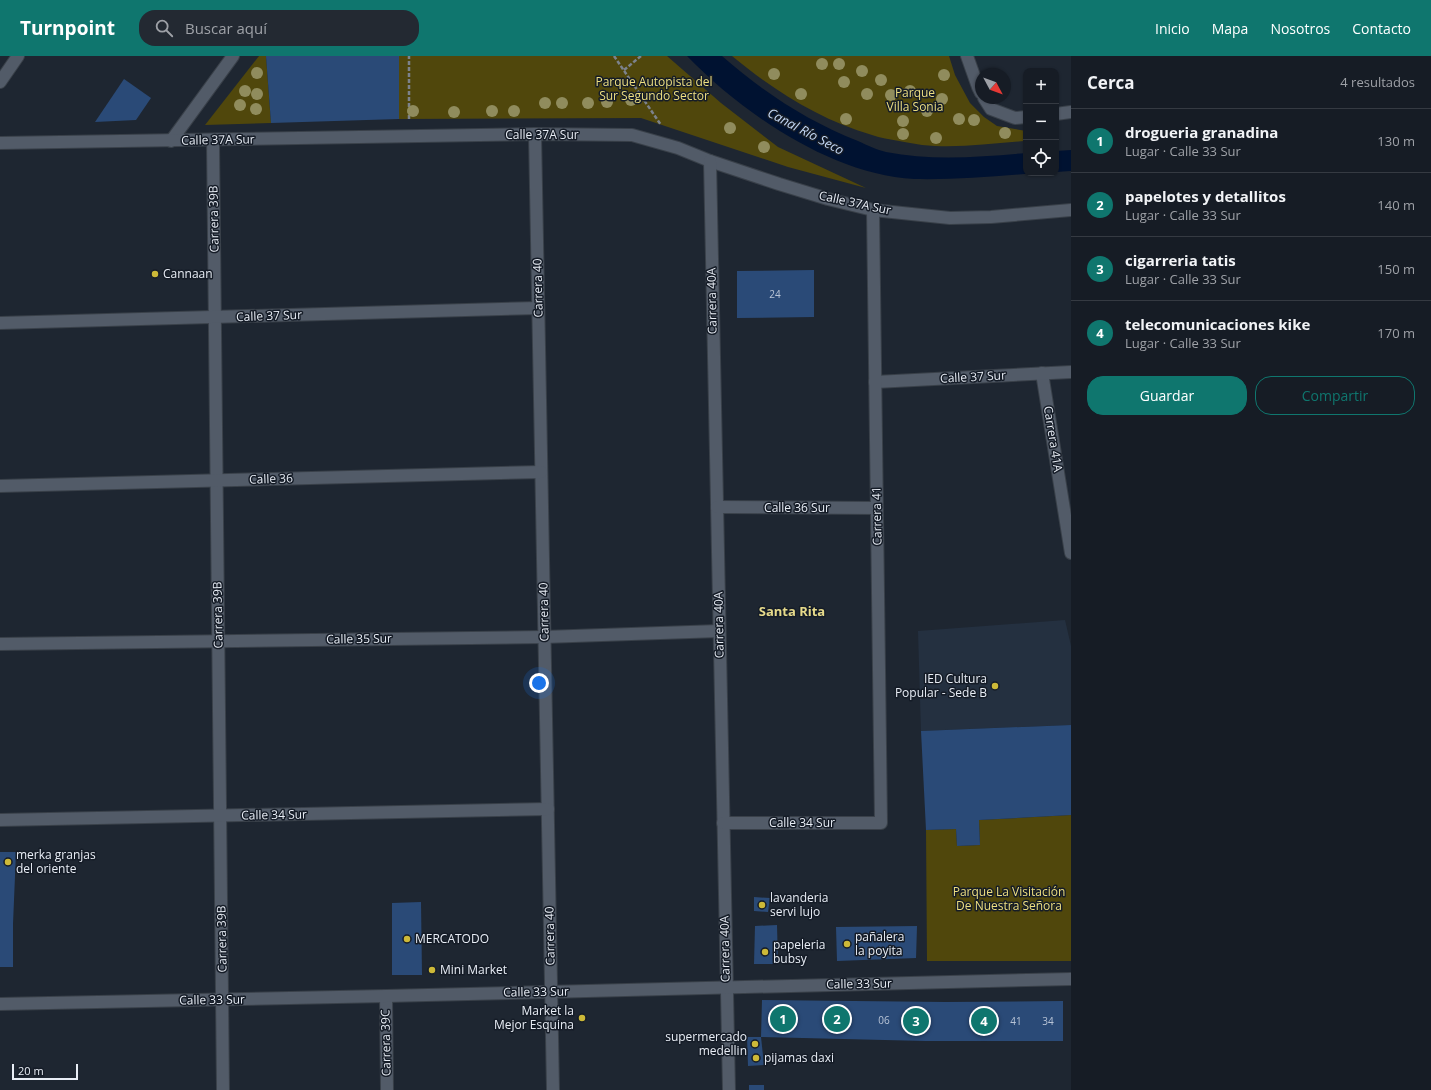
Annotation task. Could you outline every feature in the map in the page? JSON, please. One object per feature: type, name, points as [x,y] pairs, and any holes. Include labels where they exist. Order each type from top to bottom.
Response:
[{"type":"street","points":[[0,82],[18,56]]},
{"type":"street","points":[[172,141],[233,56]]},
{"type":"street","points":[[968,56],[975,78]]},
{"type":"street","points":[[988,104],[991,109],[1015,118],[1023,117]]},
{"type":"street","points":[[1059,114],[1071,112]]},
{"type":"street","name":"Calle 37A Sur","points":[[0,144],[535,134],[632,135],[678,148],[779,184],[828,199],[873,210],[950,218],[990,217],[1071,210]]},
{"type":"street","name":"Carrera 40","points":[[535,134],[553,1090]]},
{"type":"street","name":"Carrera 39B","points":[[213,141],[223,1090]]},
{"type":"street","name":"Carrera 40A","points":[[710,160],[729,1090]]},
{"type":"street","name":"Carrera 41","points":[[873,210],[881,823]]},
{"type":"street","name":"Calle 37 Sur","points":[[0,323],[538,308]]},
{"type":"street","name":"Calle 37 Sur","points":[[875,382],[1071,372]]},
{"type":"street","name":"Carrera 41A","points":[[1042,373],[1071,553]]},
{"type":"street","name":"Calle 36","points":[[0,486],[542,472]]},
{"type":"street","name":"Calle 36 Sur","points":[[717,507],[877,508]]},
{"type":"street","name":"Calle 35 Sur","points":[[0,644],[544,637],[719,631]]},
{"type":"street","name":"Calle 34 Sur","points":[[0,820],[548,809]]},
{"type":"street","name":"Calle 34 Sur","points":[[723,823],[881,823]]},
{"type":"street","name":"Calle 33 Sur","points":[[0,1004],[1071,979]]},
{"type":"street","name":"Carrera 39C","points":[[386,996],[387,1090]]},
{"type":"path","points":[[409,56],[409,137]]},
{"type":"path","points":[[614,56],[678,148]]},
{"type":"path","points":[[624,70],[641,56]]},
{"type":"shaded area","name":"IED Cultura Popular - Sede B","points":[[1065,620],[1071,646],[1071,725],[921,731],[918,631]]},
{"type":"green space","points":[[259,56],[266,56],[271,123],[205,125]]},
{"type":"green space","name":"Parque Autopista del Sur Segundo Sector","points":[[399,56],[667,56],[721,103],[778,147],[866,188],[788,167],[641,118],[399,119]]},
{"type":"green space","name":"Parque Villa Sonia","points":[[732,56],[949,56],[955,75],[970,103],[984,117],[997,126],[1023,130],[1023,141],[961,146],[935,146],[875,136],[834,121],[798,103],[748,69]]},
{"type":"green space","name":"Parque La Visitación De Nuestra Señora","points":[[1071,815],[1071,961],[927,961],[926,830],[956,829],[957,846],[980,845],[979,820]]},
{"type":"water","name":"Canal Río Seco","points":[[687,56],[722,56],[753,82],[803,115],[839,133],[879,150],[921,157],[974,157],[1023,153],[1023,174],[914,179],[883,175],[852,166],[821,153],[790,137],[761,119],[734,99]]},
{"type":"water","points":[[1071,150],[1071,171],[1059,172],[1059,151]]},
{"type":"building","points":[[266,56],[399,56],[399,119],[271,123]]},
{"type":"building","points":[[124,79],[151,98],[136,120],[95,122]]},
{"type":"building","points":[[814,270],[814,317],[737,318],[737,271]]},
{"type":"building","points":[[1071,725],[1071,815],[979,820],[980,845],[957,846],[956,829],[926,830],[921,731]]},
{"type":"building","points":[[0,852],[16,852],[13,967],[0,967]]},
{"type":"building","name":"lavanderia servi lujo","points":[[754,897],[770,898],[768,912],[754,911]]},
{"type":"building","name":"MERCATODO","points":[[421,902],[422,975],[392,975],[392,903]]},
{"type":"building","name":"papeleria bubsy","points":[[777,925],[778,964],[754,964],[755,926]]},
{"type":"building","points":[[917,926],[916,958],[837,961],[836,927]]},
{"type":"building","points":[[762,1000],[945,1002],[1063,1001],[1063,1041],[925,1041],[761,1037]]},
{"type":"building","points":[[747,1037],[761,1037],[764,1065],[748,1066]]},
{"type":"building","points":[[749,1085],[764,1085],[764,1090],[749,1090]]},
{"type":"place","name":"Cannaan","points":[[155,274]]},
{"type":"place","name":"IED Cultura Popular - Sede B","points":[[995,686]]},
{"type":"place","name":"merka granjas del oriente","points":[[8,862]]},
{"type":"place","name":"lavanderia servi lujo","points":[[762,905]]},
{"type":"place","name":"MERCATODO","points":[[407,939]]},
{"type":"place","name":"pañalera la poyita","points":[[847,944]]},
{"type":"place","name":"papeleria bubsy","points":[[765,952]]},
{"type":"place","name":"Mini Market","points":[[432,970]]},
{"type":"place","name":"Market la Mejor Esquina","points":[[582,1018]]},
{"type":"place","name":"drogueria granadina","points":[[783,1019]]},
{"type":"place","name":"papelotes y detallitos","points":[[837,1019]]},
{"type":"place","name":"cigarreria tatis","points":[[916,1021]]},
{"type":"place","name":"telecomunicaciones kike","points":[[984,1021]]},
{"type":"place","name":"supermercado medellin","points":[[755,1044]]},
{"type":"place","name":"pijamas daxi","points":[[756,1058]]},
{"type":"district","name":"Santa Rita","points":[[792,611]]}]
